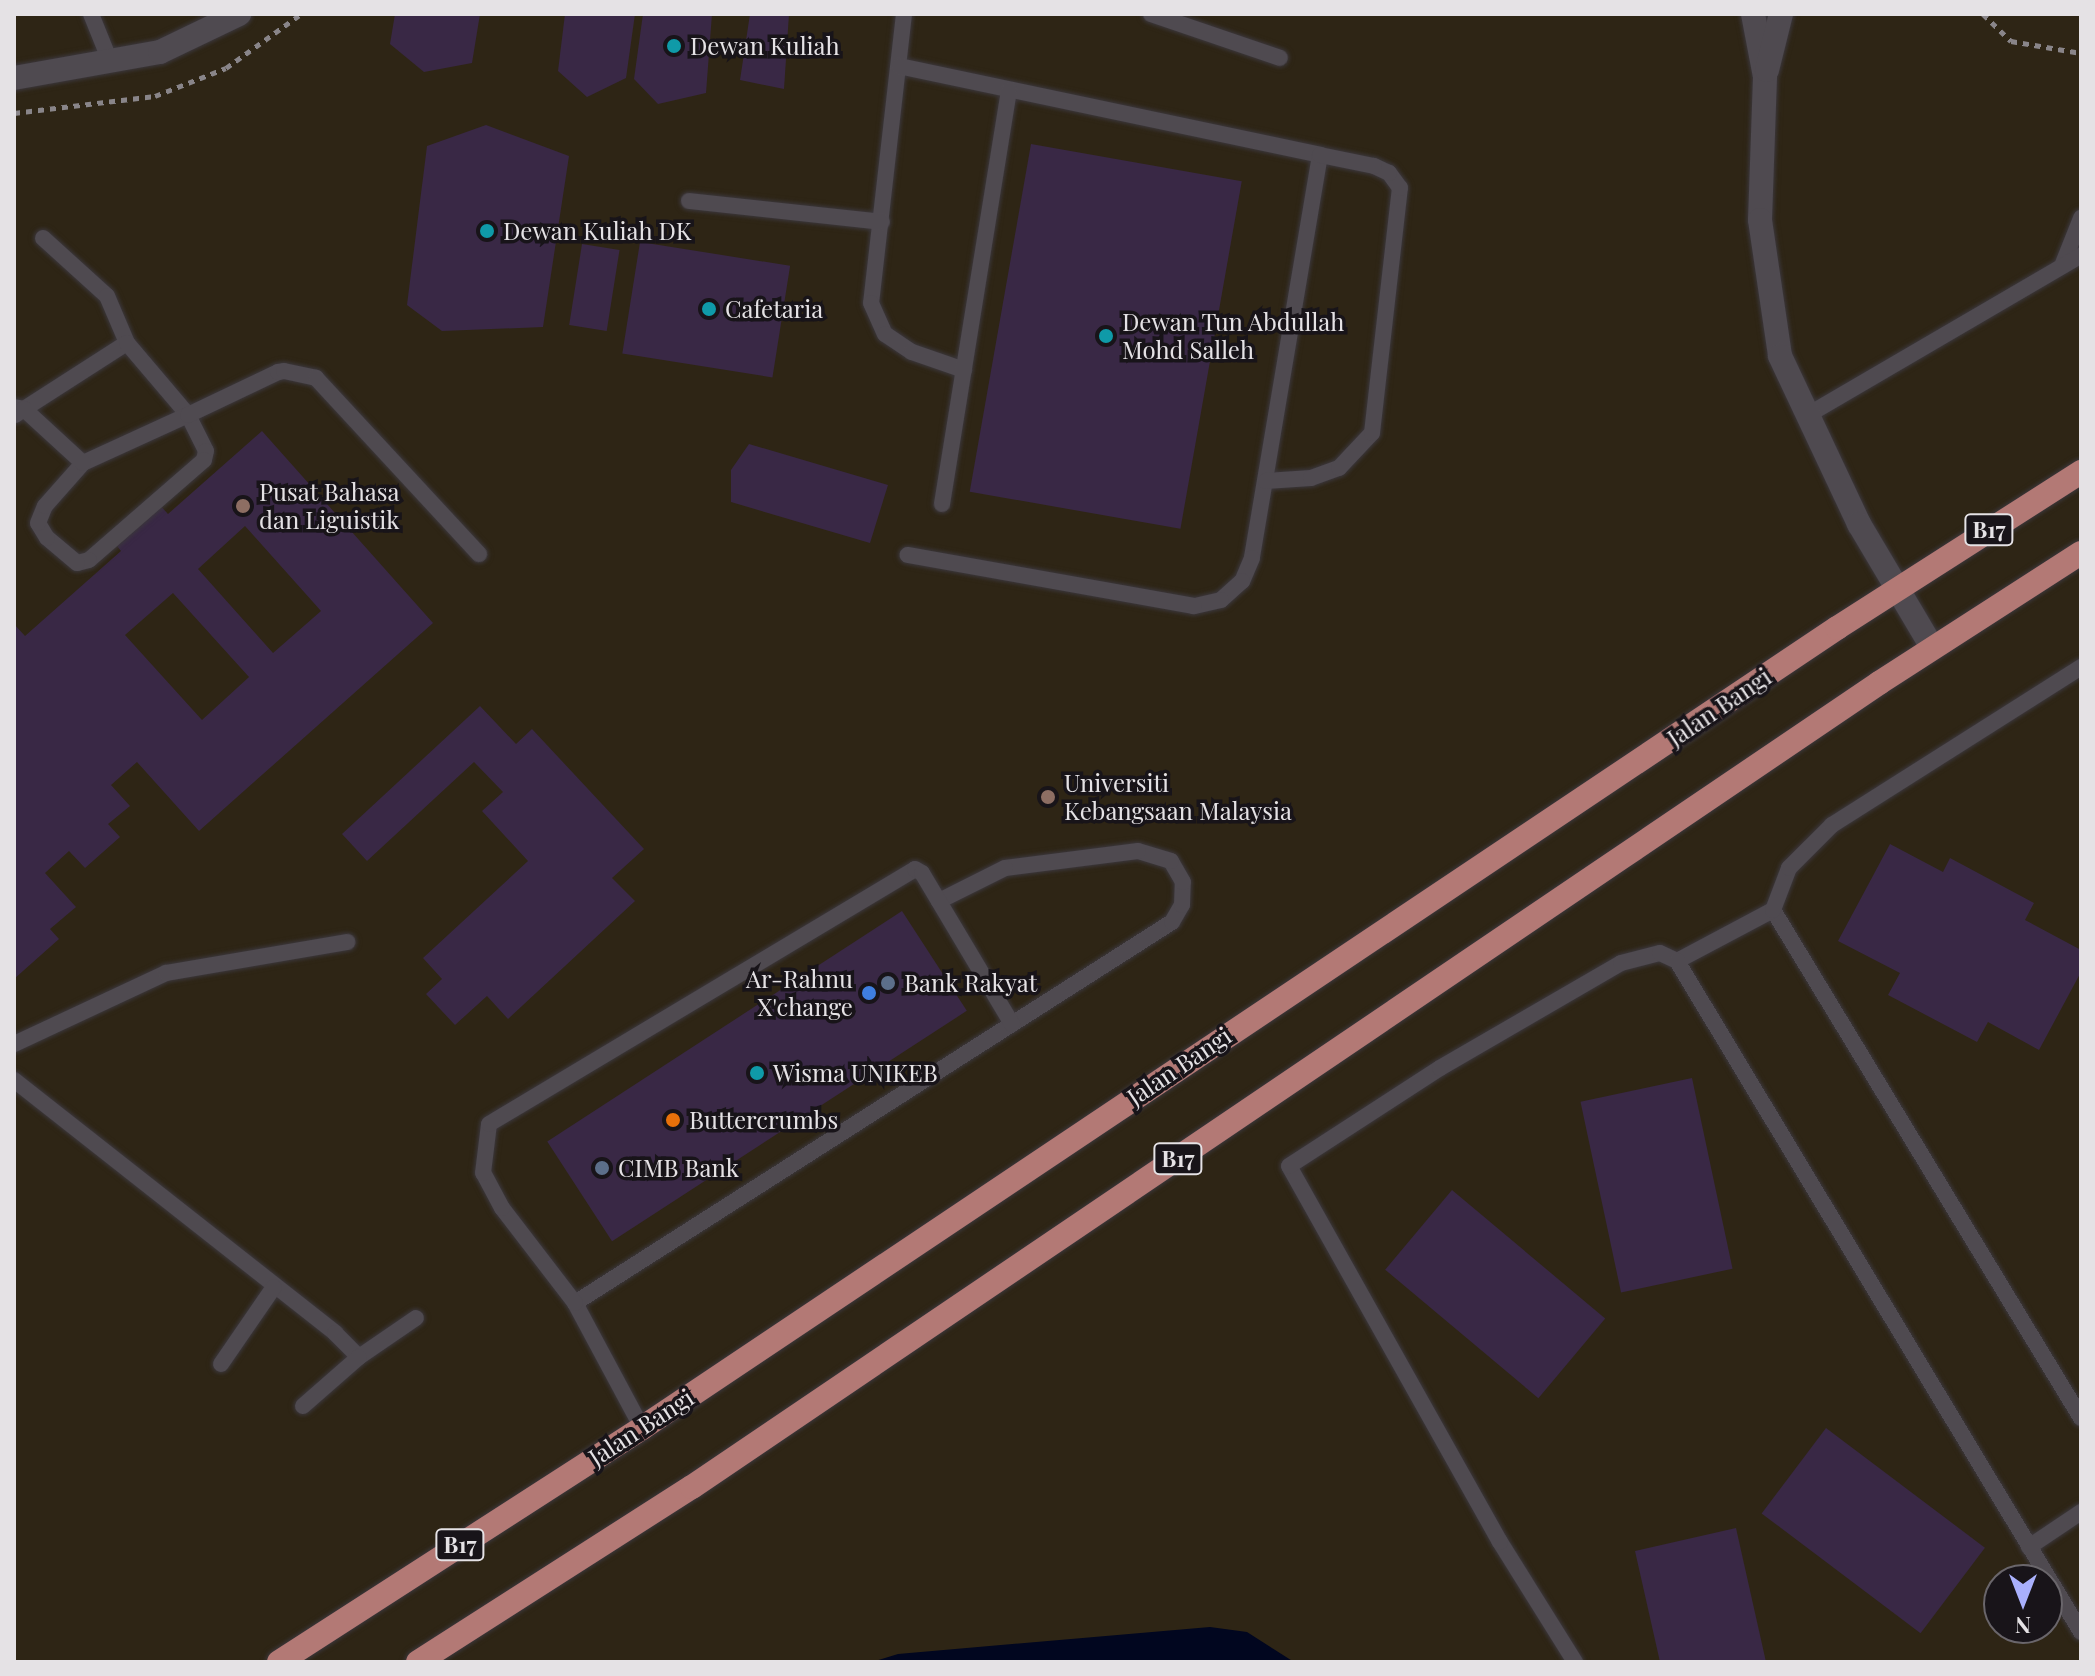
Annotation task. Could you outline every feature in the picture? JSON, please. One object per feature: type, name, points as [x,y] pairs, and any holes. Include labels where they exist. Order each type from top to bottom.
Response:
[{"type":"main road","name":"Jalan Bangi","points":[[279,1662],[642,1428],[1897,588],[2081,472]]},
{"type":"main road","name":"B17","points":[[418,1662],[833,1392],[1932,647],[2081,553]]},
{"type":"street","points":[[14,78],[160,52],[239,14]]},
{"type":"street","points":[[1753,14],[1765,77]]},
{"type":"street","points":[[1781,14],[1765,77],[1760,220],[1780,356],[1829,466],[1932,647]]},
{"type":"lane","points":[[91,14],[110,61]]},
{"type":"lane","points":[[904,14],[871,303],[875,320],[885,334],[912,352],[964,370]]},
{"type":"lane","points":[[1151,14],[1280,58]]},
{"type":"lane","points":[[899,66],[1382,169],[1400,188],[1372,433],[1339,468],[1311,478],[1266,481]]},
{"type":"lane","points":[[942,504],[1009,90]]},
{"type":"lane","points":[[907,555],[1194,606],[1221,600],[1242,581],[1252,558],[1320,155]]},
{"type":"lane","points":[[689,201],[882,222]]},
{"type":"lane","points":[[2062,266],[2081,218]]},
{"type":"lane","points":[[43,238],[107,296],[127,343],[188,415],[206,451],[204,460],[89,560],[77,563],[47,538],[38,523],[45,506],[83,463],[188,415],[278,372],[316,378],[479,554]]},
{"type":"lane","points":[[1806,416],[2081,255]]},
{"type":"lane","points":[[83,463],[17,411],[127,343]]},
{"type":"lane","points":[[1677,961],[1773,910],[1789,868],[1832,825],[2081,667]]},
{"type":"lane","points":[[575,1303],[1172,922],[1182,905],[1183,882],[1171,861],[1138,851],[1005,868],[939,901]]},
{"type":"lane","points":[[642,1428],[575,1303],[502,1208],[483,1173],[489,1124],[906,872],[922,873],[1012,1024]]},
{"type":"lane","points":[[1773,910],[2081,1418]]},
{"type":"lane","points":[[14,1044],[166,973],[347,942]]},
{"type":"lane","points":[[1575,1662],[1500,1542],[1289,1166],[1440,1068],[1621,963],[1660,953],[1677,961],[2081,1632]]},
{"type":"lane","points":[[14,1080],[359,1357]]},
{"type":"lane","points":[[221,1364],[274,1287]]},
{"type":"lane","points":[[303,1406],[359,1357],[416,1318]]},
{"type":"lane","points":[[2029,1547],[2081,1512]]},
{"type":"path","points":[[1983,14],[2011,41],[2081,53]]},
{"type":"shaded area","name":"Universiti Kebangsaan Malaysia","points":[[14,14],[2081,14],[2081,1662],[14,1662]]},
{"type":"water","points":[[1210,1627],[1247,1632],[1294,1662],[872,1662],[898,1654]]},
{"type":"building","points":[[395,14],[480,14],[472,63],[424,72],[390,44]]},
{"type":"building","name":"Dewan Kuliah","points":[[565,14],[635,14],[626,78],[587,97],[558,71]]},
{"type":"building","name":"Dewan Kuliah","points":[[643,14],[712,14],[706,93],[658,104],[634,79]]},
{"type":"building","points":[[750,14],[789,14],[784,89],[740,80]]},
{"type":"building","name":"Dewan Kuliah DK","points":[[486,125],[569,156],[543,327],[442,331],[407,305],[427,146]]},
{"type":"building","name":"Dewan Tun Abdullah Mohd Salleh","points":[[1031,144],[1242,181],[1180,529],[970,492]]},
{"type":"building","name":"Cafetaria","points":[[640,242],[790,266],[772,377],[622,354]]},
{"type":"building","points":[[582,244],[620,250],[607,331],[569,325]]},
{"type":"building","points":[[262,431],[433,623],[199,831],[137,762],[111,785],[130,806],[108,824],[120,837],[85,868],[69,851],[45,873],[76,907],[50,929],[59,939],[14,979],[14,624],[25,636],[121,551],[113,541],[157,502],[168,514]],"holes":[[[245,526],[321,611],[273,653],[198,569]],[[173,593],[249,677],[202,720],[125,635]]]},
{"type":"building","points":[[749,444],[888,485],[870,543],[731,502],[731,470]]},
{"type":"building","points":[[480,706],[516,744],[532,729],[644,849],[612,878],[635,901],[508,1019],[487,996],[455,1025],[426,994],[442,979],[423,958],[528,861],[482,811],[503,792],[474,762],[367,861],[342,834]]},
{"type":"building","points":[[1890,844],[1943,872],[1950,858],[2034,903],[2025,920],[2081,950],[2081,972],[2039,1050],[1988,1022],[1977,1042],[1888,995],[1900,973],[1838,941]]},
{"type":"building","name":"Wisma UNIKEB","points":[[902,911],[967,1011],[612,1241],[547,1141]]},
{"type":"building","points":[[1692,1078],[1733,1269],[1621,1292],[1580,1102]]},
{"type":"building","points":[[1452,1190],[1605,1319],[1538,1398],[1385,1270]]},
{"type":"building","points":[[1826,1428],[1985,1548],[1921,1633],[1762,1513]]},
{"type":"building","points":[[1736,1528],[1766,1662],[1660,1662],[1635,1551]]},
{"type":"place","name":"Dewan Kuliah","points":[[674,46]]},
{"type":"place","name":"Dewan Kuliah DK","points":[[487,231]]},
{"type":"place","name":"Cafetaria","points":[[709,309]]},
{"type":"place","name":"Dewan Tun Abdullah Mohd Salleh","points":[[1106,336]]},
{"type":"place","name":"Pusat Bahasa dan Liguistik","points":[[243,506]]},
{"type":"place","name":"Universiti Kebangsaan Malaysia","points":[[1048,797]]},
{"type":"place","name":"Bank Rakyat","points":[[888,983]]},
{"type":"place","name":"Ar-Rahnu X'change","points":[[869,993]]},
{"type":"place","name":"Wisma UNIKEB","points":[[757,1073]]},
{"type":"place","name":"Buttercrumbs","points":[[673,1120]]},
{"type":"place","name":"CIMB Bank","points":[[602,1168]]}]
